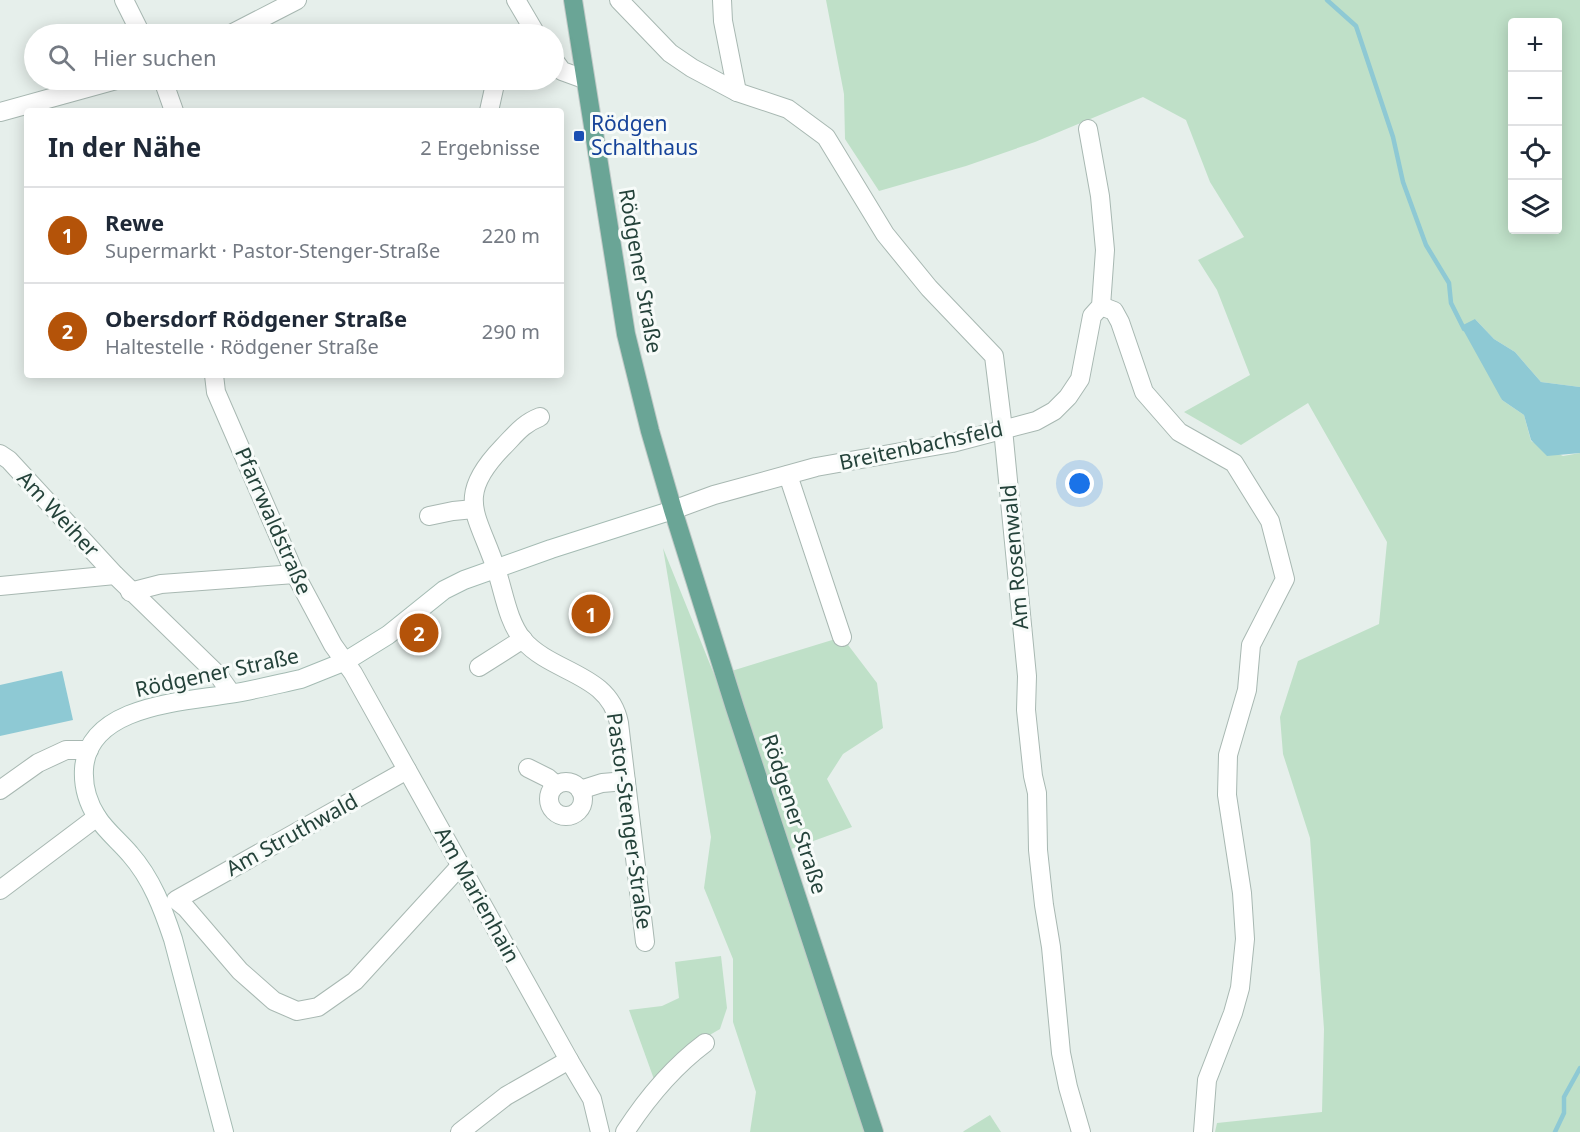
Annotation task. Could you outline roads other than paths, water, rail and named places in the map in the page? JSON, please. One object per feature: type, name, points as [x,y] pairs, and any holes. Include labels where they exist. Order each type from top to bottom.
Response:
[{"type":"main road","name":"Rödgener Straße","points":[[573,0],[626,334],[650,431],[735,708],[874,1132]]},
{"type":"street","points":[[124,0],[136,24]]},
{"type":"street","points":[[250,24],[297,0]]},
{"type":"street","points":[[516,0],[530,24]]},
{"type":"street","name":"Am Rosenwald","points":[[619,0],[670,53],[692,68],[737,92],[788,109],[826,137],[885,234],[929,288],[994,356],[1027,676],[1026,710],[1038,806],[1038,850],[1044,905],[1051,947],[1061,1053],[1081,1132]]},
{"type":"street","points":[[722,0],[723,21],[737,92]]},
{"type":"street","points":[[564,72],[584,79]]},
{"type":"street","points":[[0,112],[80,90]]},
{"type":"street","points":[[167,90],[173,108]]},
{"type":"street","points":[[490,108],[494,90]]},
{"type":"street","name":"Breitenbachsfeld","points":[[673,510],[714,495],[816,467],[952,442],[1036,421],[1054,411],[1068,397],[1080,379],[1092,316],[1101,306],[1105,250],[1100,196],[1088,129]]},
{"type":"street","points":[[1101,306],[1114,310],[1144,392],[1179,432],[1234,463],[1270,521],[1285,579],[1251,645],[1247,690],[1228,755],[1226,777],[1229,818],[1245,922],[1242,969],[1233,1013],[1207,1080],[1203,1132]]},
{"type":"street","name":"Pfarrwaldstraße","points":[[214,378],[216,392],[295,574],[333,645],[346,662]]},
{"type":"street","points":[[429,516],[474,509],[475,485],[484,466],[526,422],[540,417]]},
{"type":"street","name":"Am Weiher","points":[[0,454],[9,460],[130,592],[219,676],[231,693]]},
{"type":"street","points":[[788,475],[842,637]]},
{"type":"street","name":"Pastor-Stenger-Straße","points":[[474,509],[514,624],[523,639],[542,656],[597,686],[614,704],[619,723],[645,942]]},
{"type":"street","name":"Rödgener Straße","points":[[89,750],[102,731],[135,712],[160,705],[301,680],[346,662],[388,635],[444,590],[496,567],[673,510]]},
{"type":"street","points":[[130,592],[161,584],[295,574]]},
{"type":"street","name":"Am Weiher","points":[[0,586],[115,575]]},
{"type":"street","points":[[479,667],[523,639]]},
{"type":"street","name":"Am Marienhain","points":[[346,662],[592,1099],[600,1132]]},
{"type":"street","points":[[0,790],[38,763],[66,750],[89,750],[85,762],[87,797],[98,817],[170,904],[182,974],[224,1132]]},
{"type":"street","points":[[528,768],[548,778],[556,785]]},
{"type":"street","name":"Am Struthwald","points":[[170,904],[407,771]]},
{"type":"street","points":[[580,790],[602,783],[626,781]]},
{"type":"street","points":[[566,782],[580,790],[583,801],[578,812],[567,817],[552,810],[549,805],[549,794],[556,785],[566,782]]},
{"type":"street","points":[[0,890],[98,817]]},
{"type":"street","points":[[170,904],[186,908],[240,971],[274,1001],[297,1011],[318,1007],[355,981],[461,865]]},
{"type":"street","points":[[625,1132],[641,1107],[683,1060],[705,1043]]},
{"type":"street","points":[[460,1132],[506,1096],[569,1060]]},
{"type":"water","points":[[1475,319],[1494,339],[1515,352],[1541,382],[1580,387],[1580,453],[1547,456],[1531,440],[1524,415],[1502,400],[1461,326]]},
{"type":"water","points":[[62,671],[73,720],[0,736],[0,685]]},
{"type":"waterway","points":[[1327,0],[1356,26],[1393,137],[1403,182],[1426,245],[1449,283],[1451,303],[1464,329]]},
{"type":"waterway","points":[[1555,1132],[1564,1113],[1564,1097],[1580,1068]]},
{"type":"place","name":"Rödgen Schalthaus","points":[[579,136]]},
{"type":"place","name":"Rewe","points":[[591,614]]},
{"type":"place","name":"Obersdorf Rödgener Straße","points":[[419,633]]}]
